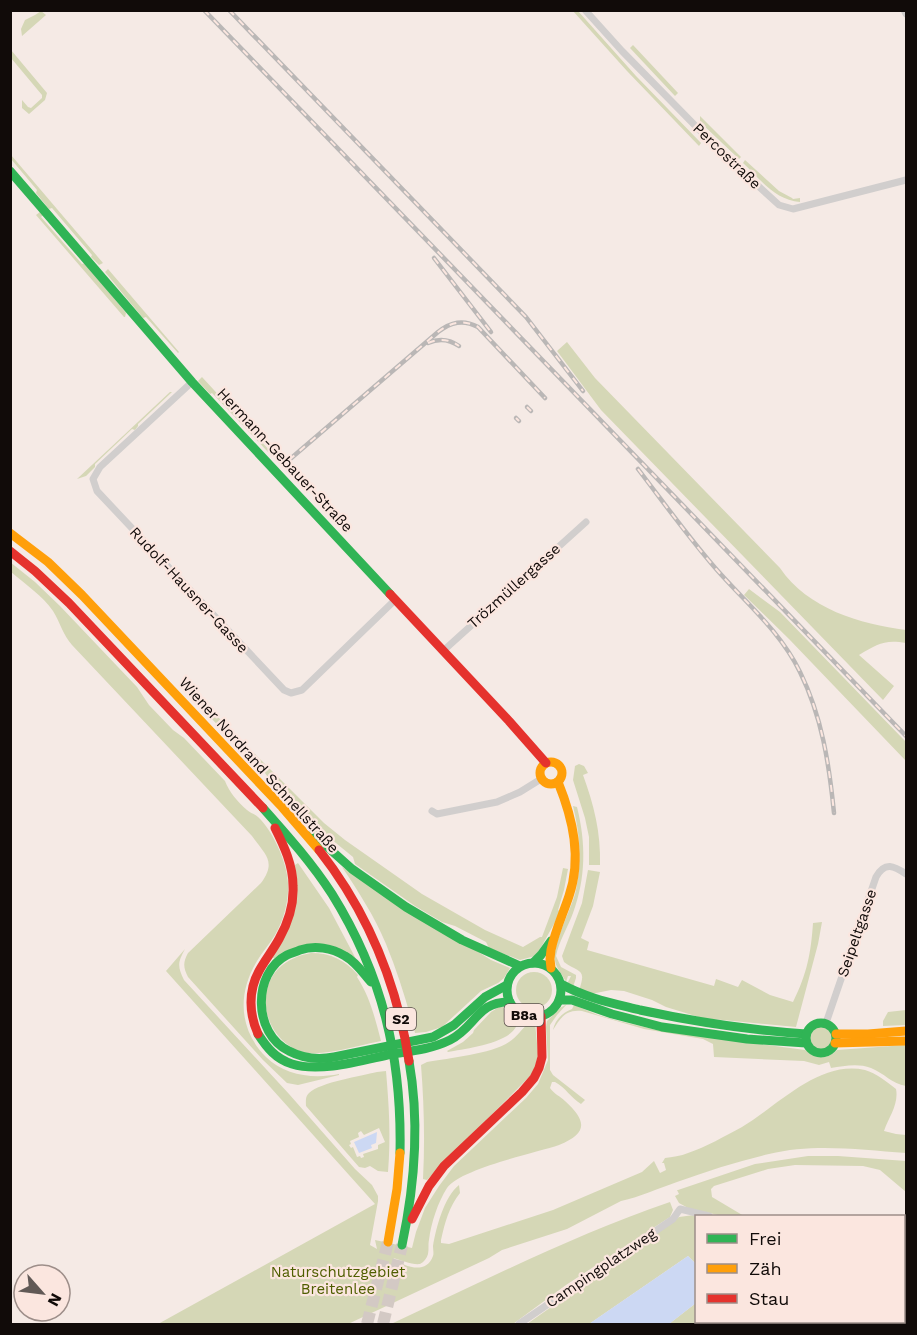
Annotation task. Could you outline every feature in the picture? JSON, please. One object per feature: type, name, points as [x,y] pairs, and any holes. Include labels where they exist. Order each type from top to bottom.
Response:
[{"type":"main road","name":"Hermann-Gebauer-Straße","points":[[10,171],[192,382],[546,763],[554,762],[561,766],[563,775],[558,782],[568,804],[575,835],[575,865],[566,907],[554,936],[541,956],[533,963]]},
{"type":"main road","name":"Wiener Nordrand Schnellstraße","points":[[10,532],[41,556],[77,590],[301,829],[358,908],[392,986],[412,1074],[415,1157],[402,1245]]},
{"type":"main road","name":"Wiener Nordrand Schnellstraße","points":[[10,551],[39,574],[75,608],[272,818],[327,887],[354,934],[387,1021],[397,1077],[400,1106],[399,1180],[388,1242]]},
{"type":"main road","points":[[546,763],[541,769],[541,779],[551,785],[558,782]]},
{"type":"main road","points":[[272,818],[292,869],[294,892],[285,928],[258,972],[252,991],[251,1012],[258,1033],[276,1055],[303,1067],[313,1068],[332,1066],[417,1045],[450,1030],[480,1000],[507,985]]},
{"type":"main road","points":[[301,829],[316,835],[352,869],[406,907],[462,940],[496,956],[520,966],[533,963],[551,968],[561,984],[575,992],[639,1010],[806,1038]]},
{"type":"main road","name":"Hermann-Gebauer-Straße","points":[[551,968],[549,961],[554,936]]},
{"type":"main road","points":[[376,987],[354,963],[334,950],[318,947],[299,949],[272,967],[261,992],[261,1013],[272,1038],[281,1047],[298,1056],[324,1058],[383,1052]]},
{"type":"main road","name":"B8a","points":[[520,966],[509,978],[507,994],[514,1008],[525,1015],[541,1016],[555,1007],[559,1000],[561,984]]},
{"type":"main road","name":"B8a","points":[[559,1000],[572,1000],[612,1014],[662,1027],[747,1039],[806,1038]]},
{"type":"main road","points":[[417,1045],[436,1046],[455,1038],[492,1003],[510,1002]]},
{"type":"main road","points":[[405,1233],[433,1179],[534,1078],[542,1057],[541,1016]]},
{"type":"main road","points":[[816,1023],[826,1023],[832,1027],[836,1039],[830,1051],[820,1054],[811,1050],[806,1038],[811,1026],[816,1023]]},
{"type":"main road","points":[[836,1039],[906,1031]]},
{"type":"main road","points":[[836,1039],[867,1043],[906,1041]]},
{"type":"street","name":"Percostraße","points":[[585,10],[722,153],[779,205],[793,209],[906,180]]},
{"type":"street","name":"Rudolf-Hausner-Gasse","points":[[192,382],[100,467],[93,479],[97,491],[284,690],[291,693],[302,690],[395,600]]},
{"type":"street","name":"Trözmüllergasse","points":[[443,651],[586,522]]},
{"type":"street","points":[[432,811],[437,814],[497,802],[541,779]]},
{"type":"street","name":"Seipeltgasse","points":[[826,1023],[876,877],[882,868],[887,866],[897,868],[906,874]]},
{"type":"street","name":"Campingplatzweg","points":[[519,1324],[673,1219],[680,1209],[705,1215]]},
{"type":"green space","points":[[41,11],[46,15],[22,36],[21,29],[25,20]]},
{"type":"green space","points":[[573,11],[578,11],[636,76],[701,143],[699,146],[627,71]]},
{"type":"green space","points":[[633,45],[678,93],[675,96],[630,48]]},
{"type":"green space","points":[[11,50],[47,93],[45,100],[29,114],[22,108],[22,100],[31,108],[42,98],[42,95],[11,58]]},
{"type":"green space","points":[[700,116],[741,157],[739,159],[700,122]]},
{"type":"green space","points":[[11,155],[103,263],[99,265],[91,257],[92,255],[52,208],[49,209],[36,193],[37,190],[11,159]]},
{"type":"green space","points":[[745,160],[779,191],[793,199],[800,198],[800,202],[783,197],[768,188],[743,163]]},
{"type":"green space","points":[[40,212],[43,215],[41,217],[82,264],[85,263],[126,313],[125,317],[36,215]]},
{"type":"green space","points":[[108,269],[178,353],[146,317],[143,318],[105,272]]},
{"type":"green space","points":[[567,342],[595,378],[805,594],[820,604],[853,619],[906,630],[906,643],[881,643],[859,655],[894,686],[883,700],[601,410],[557,351]]},
{"type":"green space","points":[[202,377],[270,451],[268,452],[198,381]]},
{"type":"green space","points":[[172,392],[138,424],[135,430],[132,429],[95,464],[86,476],[77,479]]},
{"type":"green space","points":[[10,562],[60,606],[137,687],[149,705],[225,781],[240,804],[258,817],[269,830],[285,866],[288,896],[278,929],[257,961],[246,986],[244,1011],[246,1023],[257,1046],[266,1057],[282,1068],[310,1076],[339,1075],[298,1085],[287,1083],[263,1060],[188,977],[184,965],[188,953],[261,883],[269,863],[265,853],[252,836],[72,645],[49,606],[11,572]]},
{"type":"green space","points":[[749,589],[780,612],[906,742],[906,761],[744,595]]},
{"type":"green space","points":[[216,715],[324,823],[345,840],[422,894],[485,930],[523,947],[542,937],[557,897],[563,868],[568,869],[558,910],[560,911],[539,951],[535,956],[520,960],[489,948],[486,942],[442,922],[415,906],[355,864],[353,857],[317,831],[270,781],[257,763],[240,749],[212,719]]},
{"type":"green space","points":[[579,764],[584,766],[588,773],[583,775],[596,819],[600,865],[589,865],[589,837],[573,780],[575,766]]},
{"type":"green space","points":[[573,806],[577,807],[582,834],[582,874],[577,900],[556,956],[561,967],[576,975],[573,987],[567,984],[571,976],[568,976],[566,982],[558,969],[555,954],[578,879],[579,848]]},
{"type":"green space","points":[[298,863],[329,908],[356,959],[330,945],[275,959],[272,957],[284,937],[295,865]]},
{"type":"green space","points":[[342,867],[491,960],[510,968],[504,978],[481,991],[442,1027],[415,1033],[382,934]]},
{"type":"green space","points":[[588,870],[600,872],[593,906],[581,938],[589,942],[587,950],[714,986],[716,979],[738,987],[742,980],[770,995],[793,1002],[807,963],[813,923],[822,922],[796,1027],[702,1018],[624,991],[611,990],[591,994],[579,990],[582,974],[564,962],[562,956],[582,903]]},
{"type":"green space","points":[[185,949],[179,964],[184,980],[372,1185],[378,1201],[370,1245],[377,1249],[375,1240],[412,1248],[425,1208],[454,1166],[538,1084],[548,1060],[547,1021],[567,1004],[550,1025],[550,1070],[553,1075],[585,1100],[581,1104],[555,1082],[552,1082],[550,1088],[577,1115],[581,1126],[579,1131],[575,1136],[559,1145],[499,1162],[455,1181],[447,1188],[438,1206],[431,1227],[428,1254],[425,1260],[417,1264],[393,1258],[409,1266],[420,1267],[430,1262],[442,1213],[449,1197],[459,1185],[460,1193],[448,1215],[441,1243],[449,1244],[553,1210],[642,1172],[654,1161],[660,1173],[666,1170],[662,1163],[665,1158],[685,1154],[722,1138],[756,1118],[800,1086],[832,1072],[848,1069],[865,1070],[877,1075],[896,1089],[895,1105],[884,1131],[906,1135],[906,1153],[838,1148],[803,1149],[769,1154],[723,1166],[621,1201],[567,1229],[502,1250],[348,1324],[158,1324],[375,1204],[166,971]]},
{"type":"green space","points":[[311,953],[337,958],[358,975],[372,1008],[381,1041],[331,1052],[311,1053],[291,1047],[281,1039],[268,1017],[266,992],[270,980],[285,963]]},
{"type":"green space","points":[[534,972],[547,977],[552,990],[547,1003],[534,1008],[521,1003],[516,990],[521,977]]},
{"type":"green space","points":[[574,1005],[598,1015],[661,1031],[805,1050],[821,1057],[837,1050],[906,1045],[906,1086],[896,1083],[871,1068],[861,1066],[831,1068],[829,1062],[819,1065],[804,1061],[714,1057],[713,1044],[703,1039],[644,1029],[582,1011],[567,1013],[553,1030],[560,1017]]},
{"type":"green space","points":[[504,1007],[518,1018],[516,1026],[510,1033],[490,1043],[447,1051],[463,1042],[491,1012]]},
{"type":"green space","points":[[906,1010],[906,1025],[883,1026],[888,1012]]},
{"type":"green space","points":[[529,1022],[535,1022],[538,1054],[534,1072],[427,1180],[423,1179],[424,1122],[421,1065],[492,1050],[515,1038]]},
{"type":"green space","points":[[821,1027],[829,1030],[832,1038],[829,1046],[821,1049],[813,1046],[810,1038],[813,1030]]},
{"type":"green space","points":[[386,1071],[389,1122],[388,1172],[378,1171],[370,1166],[359,1167],[306,1106],[307,1096],[315,1089]],"holes":[[[379,1128],[385,1142],[378,1145],[378,1149],[363,1154],[364,1157],[361,1158],[357,1157],[353,1147],[349,1145],[350,1141],[359,1137],[358,1133],[361,1131],[364,1135]]]},
{"type":"green space","points":[[808,1156],[906,1161],[906,1192],[880,1170],[863,1166],[795,1165],[768,1169],[714,1186],[711,1189],[712,1197],[742,1215],[718,1215],[688,1208],[679,1203],[675,1196],[679,1194],[677,1190],[755,1164]]},
{"type":"green space","name":"Naturschutzgebiet Breitenlee","points":[[670,1202],[673,1210],[670,1217],[566,1285],[513,1324],[391,1324],[564,1244]]},
{"type":"green space","points":[[695,1215],[695,1263],[688,1256],[589,1324],[527,1324],[679,1217]]},
{"type":"green space","points":[[695,1304],[695,1323],[724,1323],[722,1324],[669,1324]]},
{"type":"water","points":[[377,1132],[376,1143],[371,1145],[372,1148],[359,1153],[354,1142]]},
{"type":"water","points":[[688,1256],[695,1263],[695,1304],[669,1324],[589,1324]]},
{"type":"tunnel","points":[[367,1324],[388,1242]]},
{"type":"tunnel","points":[[383,1324],[402,1245]]},
{"type":"railway","points":[[204,10],[906,736]]},
{"type":"railway","points":[[229,10],[526,317],[583,391]]},
{"type":"railway","points":[[434,258],[491,332]]},
{"type":"railway","points":[[289,460],[438,332],[452,324],[462,322],[478,327],[545,398]]},
{"type":"railway","points":[[428,343],[444,340],[459,346]]},
{"type":"railway","points":[[527,407],[531,411]]},
{"type":"railway","points":[[516,418],[519,421]]},
{"type":"railway","points":[[638,469],[696,546],[773,630],[792,657],[808,689],[819,723],[827,758],[834,813]]},
{"type":"traffic: fast","points":[[10,171],[192,382],[390,594]]},
{"type":"traffic: fast","points":[[263,808],[299,849],[332,894],[364,956],[386,1019],[393,1051],[400,1118],[400,1153]]},
{"type":"traffic: fast","points":[[313,834],[352,869],[406,907],[462,940],[520,966]]},
{"type":"traffic: fast","points":[[533,963],[551,941]]},
{"type":"traffic: fast","points":[[371,982],[353,961],[335,951],[323,948],[300,950],[287,955],[267,975],[261,1003],[263,1018],[277,1043],[289,1051],[311,1058],[334,1057],[433,1037],[454,1025],[485,997],[507,985]]},
{"type":"traffic: fast","points":[[534,963],[544,965],[553,971],[559,980],[561,990],[559,1000],[553,1009],[544,1015],[534,1017],[524,1015],[515,1009],[509,1000],[507,990],[509,980],[515,971],[524,965],[534,963]]},
{"type":"traffic: fast","points":[[561,984],[599,1000],[640,1010],[743,1028],[806,1034]]},
{"type":"traffic: fast","points":[[559,1000],[572,1000],[612,1014],[662,1027],[747,1039],[806,1043]]},
{"type":"traffic: fast","points":[[258,1034],[272,1052],[286,1062],[303,1066],[329,1066],[436,1046],[459,1035],[483,1010],[499,1003],[510,1002]]},
{"type":"traffic: fast","points":[[821,1023],[832,1027],[836,1038],[832,1049],[821,1053],[810,1049],[806,1038],[810,1027],[821,1023]]},
{"type":"traffic: fast","points":[[402,1245],[413,1176],[415,1130],[409,1061]]},
{"type":"traffic: slow","points":[[10,533],[48,562],[82,595],[282,807],[319,850]]},
{"type":"traffic: slow","points":[[547,762],[555,762],[562,769],[562,773],[562,777],[555,784],[547,784],[540,777],[540,769],[547,762]]},
{"type":"traffic: slow","points":[[551,968],[551,950],[569,896],[575,867],[572,824],[558,782]]},
{"type":"traffic: slow","points":[[836,1034],[906,1031]]},
{"type":"traffic: slow","points":[[835,1043],[906,1041]]},
{"type":"traffic: slow","points":[[388,1242],[397,1189],[400,1153]]},
{"type":"traffic: jam","points":[[10,551],[69,603],[263,808]]},
{"type":"traffic: jam","points":[[390,594],[546,763]]},
{"type":"traffic: jam","points":[[258,1034],[251,1011],[251,994],[259,971],[285,927],[290,914],[293,893],[290,863],[275,828]]},
{"type":"traffic: jam","points":[[319,850],[352,898],[378,949],[397,1004],[409,1061]]},
{"type":"traffic: jam","points":[[412,1219],[429,1186],[444,1166],[534,1078],[542,1057],[541,1016]]}]
